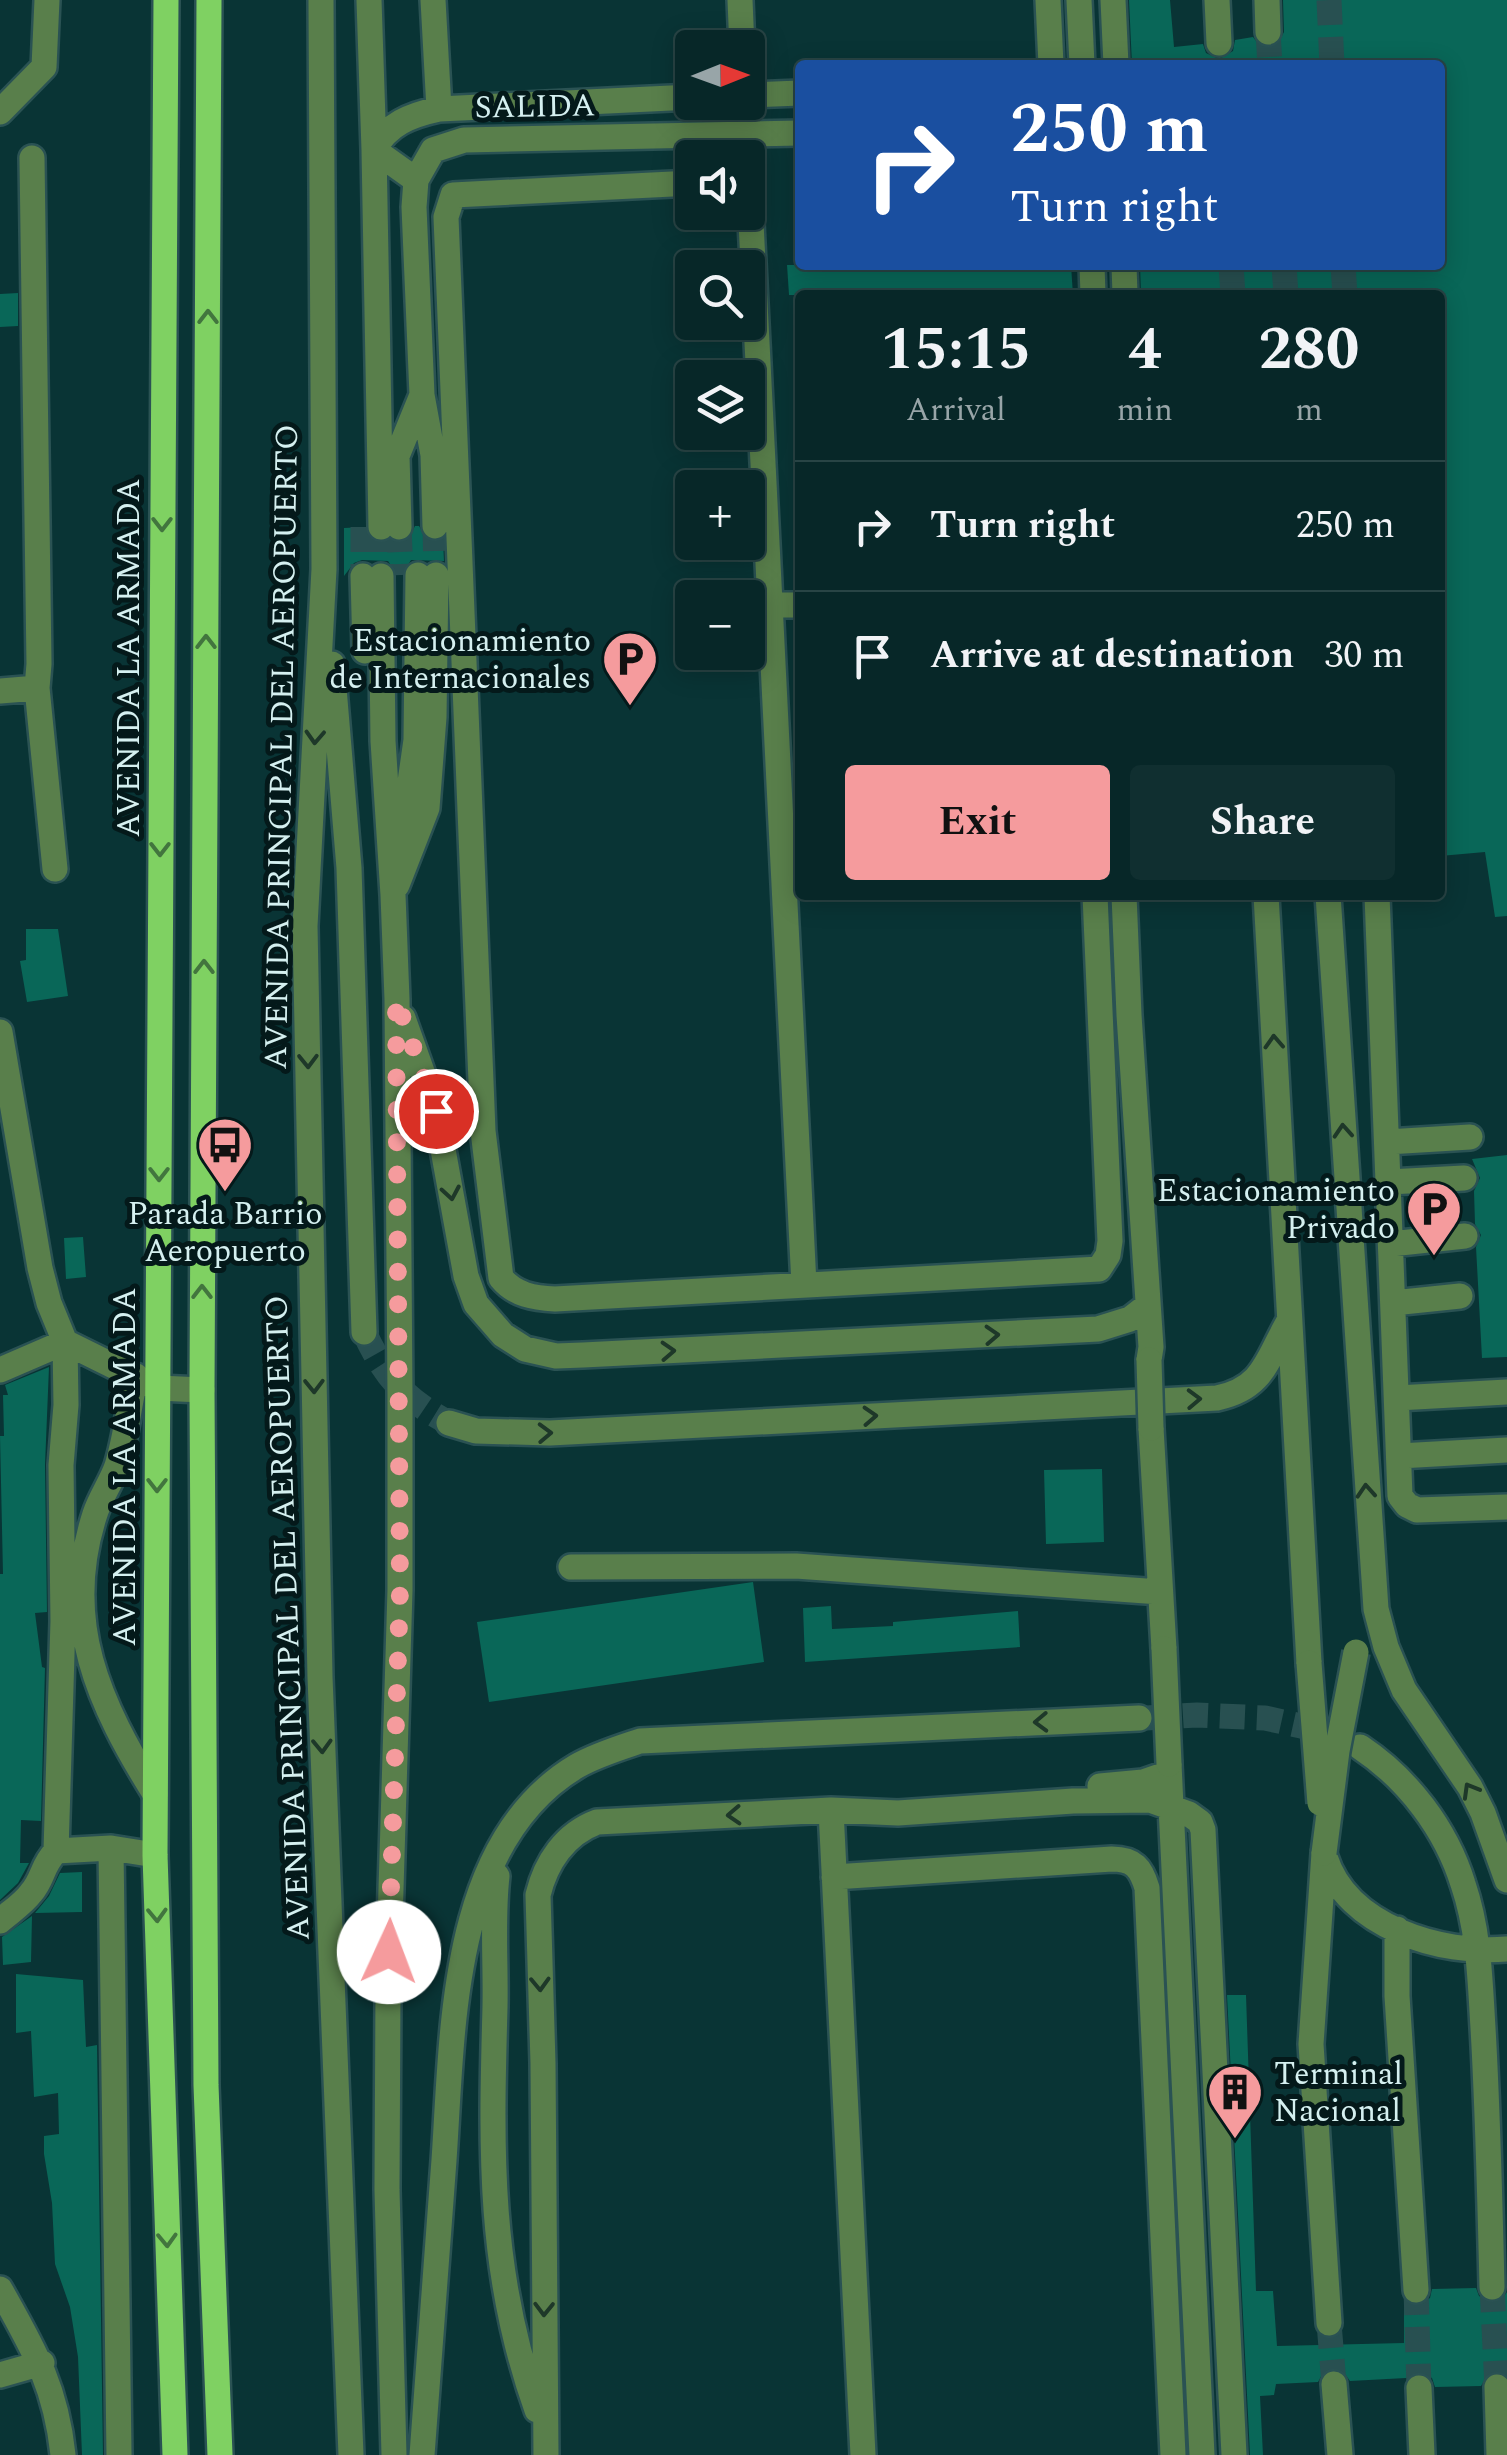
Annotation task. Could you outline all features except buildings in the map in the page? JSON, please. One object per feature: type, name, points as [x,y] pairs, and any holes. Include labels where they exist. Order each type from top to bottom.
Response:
[{"type":"main road","name":"AVENIDA LA ARMADA","points":[[166,0],[146,1382],[156,1856],[176,2455]]},
{"type":"main road","points":[[209,0],[202,1390],[206,2084],[220,2455]]},
{"type":"street","points":[[0,112],[44,67],[47,0]]},
{"type":"street","name":"AVENIDA PRINCIPAL DEL AEROPUERTO","points":[[321,0],[324,569],[306,946],[320,1677],[351,2455]]},
{"type":"street","points":[[369,0],[376,369],[399,527],[415,455],[422,395],[416,180],[374,150]]},
{"type":"street","points":[[434,0],[439,109]]},
{"type":"street","points":[[740,0],[741,30]]},
{"type":"street","points":[[1048,0],[1051,60]]},
{"type":"street","points":[[1079,0],[1082,60]]},
{"type":"street","points":[[1113,0],[1116,60]]},
{"type":"street","points":[[1217,0],[1219,43]]},
{"type":"street","points":[[1268,0],[1268,32]]},
{"type":"street","points":[[765,94],[795,93]]},
{"type":"street","points":[[374,150],[386,130],[439,109],[675,98]]},
{"type":"street","points":[[752,120],[757,140]]},
{"type":"street","name":"SALIDA","points":[[416,180],[433,150],[464,140],[795,133]]},
{"type":"street","points":[[32,158],[40,664],[37,688],[56,869]]},
{"type":"street","points":[[675,184],[453,195],[446,217],[483,1131],[501,1278],[521,1294],[555,1299],[1089,1271],[1104,1264],[1110,1241],[1095,900]]},
{"type":"street","points":[[751,230],[770,605],[787,697],[804,1285]]},
{"type":"street","points":[[324,569],[350,868],[364,1332]]},
{"type":"street","points":[[394,894],[366,675],[400,575]]},
{"type":"street","points":[[394,2455],[387,2190],[388,1988],[400,1590],[394,894],[403,739],[400,575]]},
{"type":"street","points":[[394,894],[427,808],[434,717],[400,575]]},
{"type":"street","points":[[770,605],[795,606]]},
{"type":"street","points":[[0,691],[37,688]]},
{"type":"street","points":[[1125,900],[1202,2455]]},
{"type":"street","points":[[1266,900],[1309,1664],[1324,1853],[1331,1877],[1354,1906],[1397,1929],[1445,1948],[1478,1952],[1507,1949]]},
{"type":"street","points":[[1328,900],[1373,1591],[1394,1671],[1413,1707],[1470,1787],[1507,1880]]},
{"type":"street","points":[[1378,900],[1400,1496],[1407,1506],[1417,1510],[1507,1506]]},
{"type":"street","points":[[396,999],[436,1111],[466,1276],[476,1304],[503,1335],[525,1349],[556,1356],[1098,1329],[1130,1319],[1148,1305]]},
{"type":"street","points":[[0,1032],[40,1268],[65,1342],[66,1405],[61,1465],[64,1622],[56,1851]]},
{"type":"street","points":[[1387,1142],[1470,1137]]},
{"type":"street","points":[[1388,1182],[1464,1178]]},
{"type":"street","points":[[1391,1244],[1465,1236]]},
{"type":"street","points":[[1393,1303],[1460,1296]]},
{"type":"street","points":[[449,1423],[476,1431],[550,1433],[1217,1398],[1249,1387],[1260,1376],[1289,1321]]},
{"type":"street","points":[[0,1370],[65,1342],[146,1382],[202,1390]]},
{"type":"street","points":[[146,1382],[117,1466],[95,1513],[80,1588],[90,1665],[120,1738],[155,1794]]},
{"type":"street","points":[[1396,1398],[1507,1392]]},
{"type":"street","points":[[1399,1456],[1507,1450]]},
{"type":"street","points":[[571,1567],[796,1566],[1160,1592]]},
{"type":"street","points":[[1329,2322],[1311,2044],[1324,1853],[1356,1652],[1373,1591]]},
{"type":"street","points":[[422,2455],[459,1974],[468,1922],[499,1851],[546,1789],[578,1765],[640,1741],[1139,1718]]},
{"type":"street","points":[[1360,1746],[1386,1764],[1408,1788],[1444,1839],[1463,1883],[1478,1952],[1487,2091],[1493,2300],[1507,2257]]},
{"type":"street","points":[[546,2444],[538,1895],[542,1876],[569,1838],[580,1828],[598,1822],[831,1810],[975,1791],[1142,1782],[1169,1769]]},
{"type":"street","points":[[831,1810],[898,1813],[1150,1800],[1200,1822],[1234,2455]]},
{"type":"street","points":[[831,1810],[863,2455]]},
{"type":"street","points":[[111,1848],[118,2455]]},
{"type":"street","points":[[0,1922],[30,1895],[40,1881],[43,1864],[56,1851],[111,1848],[156,1856]]},
{"type":"street","points":[[499,1851],[493,1911],[491,2171],[503,2286],[518,2353],[546,2444]]},
{"type":"street","points":[[834,1877],[1124,1859],[1140,1869],[1146,1888],[1173,2455]]},
{"type":"street","points":[[1397,1929],[1397,1996],[1416,2290]]},
{"type":"street","points":[[0,2289],[42,2363],[59,2417],[63,2455]]},
{"type":"street","points":[[0,2375],[42,2363]]},
{"type":"street","points":[[1334,2384],[1340,2455]]},
{"type":"street","points":[[1496,2387],[1499,2455]]},
{"type":"street","points":[[1418,2388],[1422,2455]]},
{"type":"tunnel","points":[[1329,0],[1332,60]]},
{"type":"tunnel","points":[[1268,32],[1270,60]]},
{"type":"tunnel","points":[[1231,270],[1233,290]]},
{"type":"tunnel","points":[[1284,270],[1286,290]]},
{"type":"tunnel","points":[[1343,270],[1345,290]]},
{"type":"tunnel","points":[[435,526],[436,575]]},
{"type":"tunnel","points":[[363,527],[363,576]]},
{"type":"tunnel","points":[[381,527],[381,576]]},
{"type":"tunnel","points":[[399,527],[401,575]]},
{"type":"tunnel","points":[[364,1332],[398,1385],[449,1423]]},
{"type":"tunnel","points":[[1146,1718],[1265,1718],[1333,1733]]},
{"type":"tunnel","points":[[1492,2287],[1497,2387]]},
{"type":"tunnel","points":[[1416,2290],[1419,2388]]},
{"type":"tunnel","points":[[1329,2323],[1334,2384]]},
{"type":"place","name":"Estacionamiento de Internacionales","points":[[630,708]]},
{"type":"place","name":"Parada Barrio Aeropuerto","points":[[225,1194]]},
{"type":"place","name":"Estacionamiento Privado","points":[[1434,1258]]},
{"type":"place","name":"Terminal Nacional","points":[[1235,2141]]},
{"type":"route","points":[[389,1952],[400,1590],[396,999],[436,1111]]}]
